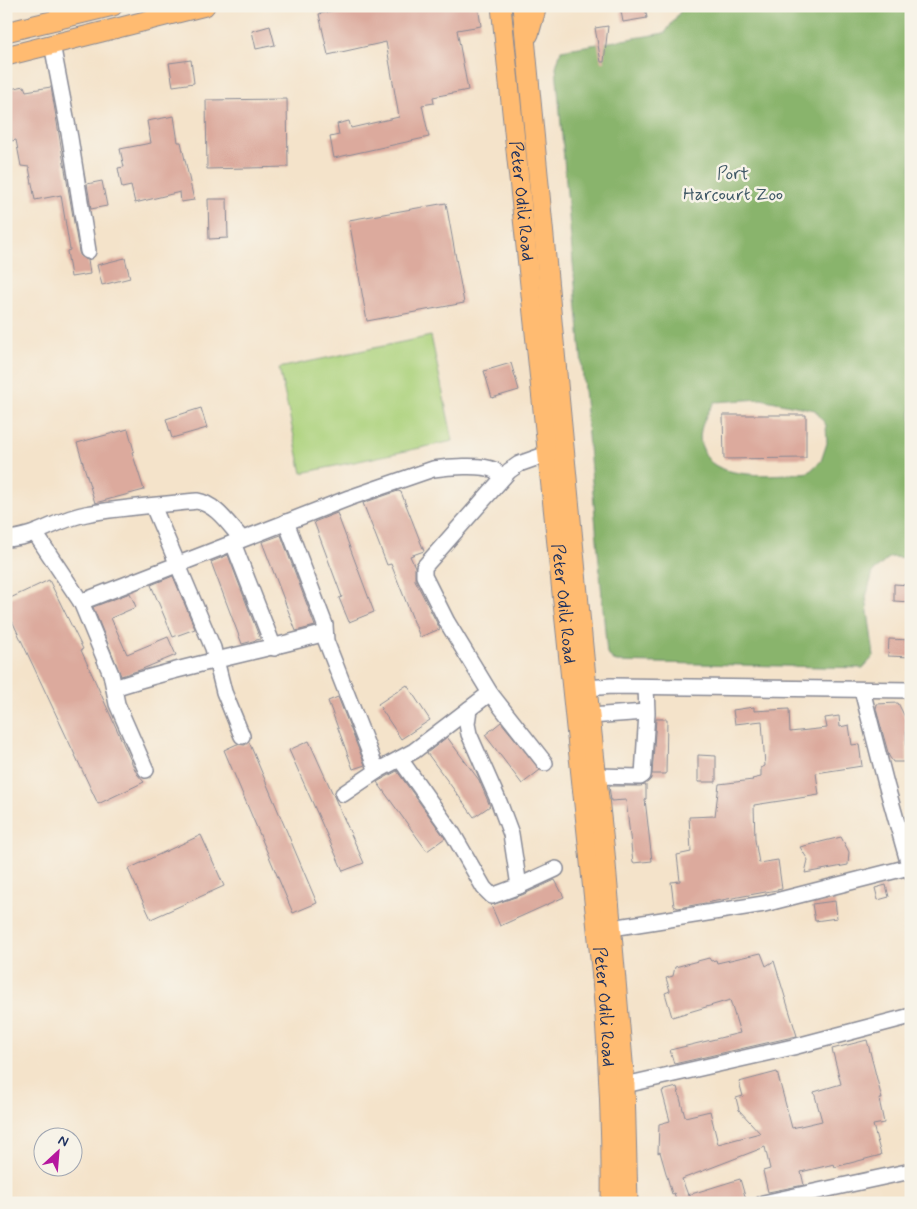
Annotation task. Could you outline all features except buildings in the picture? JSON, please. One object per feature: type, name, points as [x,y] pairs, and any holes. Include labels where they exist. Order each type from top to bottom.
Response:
[{"type":"main road","points":[[6,32],[113,6]]},
{"type":"main road","points":[[6,56],[205,6]]},
{"type":"main road","name":"Peter Odili Road","points":[[522,6],[609,1053],[612,1203]]},
{"type":"main road","points":[[525,48],[536,6]]},
{"type":"main road","name":"Peter Odili Road","points":[[499,10],[547,454],[580,688],[590,716],[597,776],[612,928],[624,1085],[628,1203]]},
{"type":"street","points":[[52,44],[70,138],[88,251]]},
{"type":"street","points":[[545,763],[490,693],[447,622],[424,576],[424,567],[504,477],[520,464],[547,454]]},
{"type":"street","points":[[81,602],[348,498],[433,469],[447,466],[488,468],[495,470],[504,477]]},
{"type":"street","points":[[6,539],[23,538],[67,519],[86,514],[197,501],[205,502],[213,507],[238,541],[274,648]]},
{"type":"street","points":[[153,506],[213,648],[224,692],[242,736]]},
{"type":"street","points":[[286,522],[325,625],[325,633],[335,664],[377,771]]},
{"type":"street","points":[[35,533],[81,602],[111,674],[117,704],[146,770]]},
{"type":"street","points":[[114,688],[216,659],[274,648],[325,633]]},
{"type":"street","points":[[580,688],[646,686],[911,690]]},
{"type":"street","points":[[597,776],[643,775],[646,686]]},
{"type":"street","points":[[612,928],[764,904],[910,869],[862,690]]},
{"type":"street","points":[[343,794],[377,771],[414,751],[490,693]]},
{"type":"street","points":[[470,709],[467,724],[469,734],[511,834],[519,886]]},
{"type":"street","points":[[590,716],[646,712]]},
{"type":"street","points":[[400,759],[453,834],[492,896],[556,869]]},
{"type":"street","points":[[624,1085],[793,1047],[911,1016]]},
{"type":"street","points":[[763,1203],[911,1171]]},
{"type":"green space","name":"Port Harcourt Zoo","points":[[684,6],[911,6],[911,558],[890,557],[873,572],[866,597],[874,656],[863,668],[616,662],[607,654],[556,67],[561,50],[665,33]],"holes":[[[761,399],[815,410],[826,425],[827,443],[821,461],[809,472],[771,475],[741,473],[716,466],[704,453],[700,437],[701,431],[708,412],[715,402]]]},
{"type":"green space","points":[[431,336],[453,441],[302,473],[279,368]]}]
